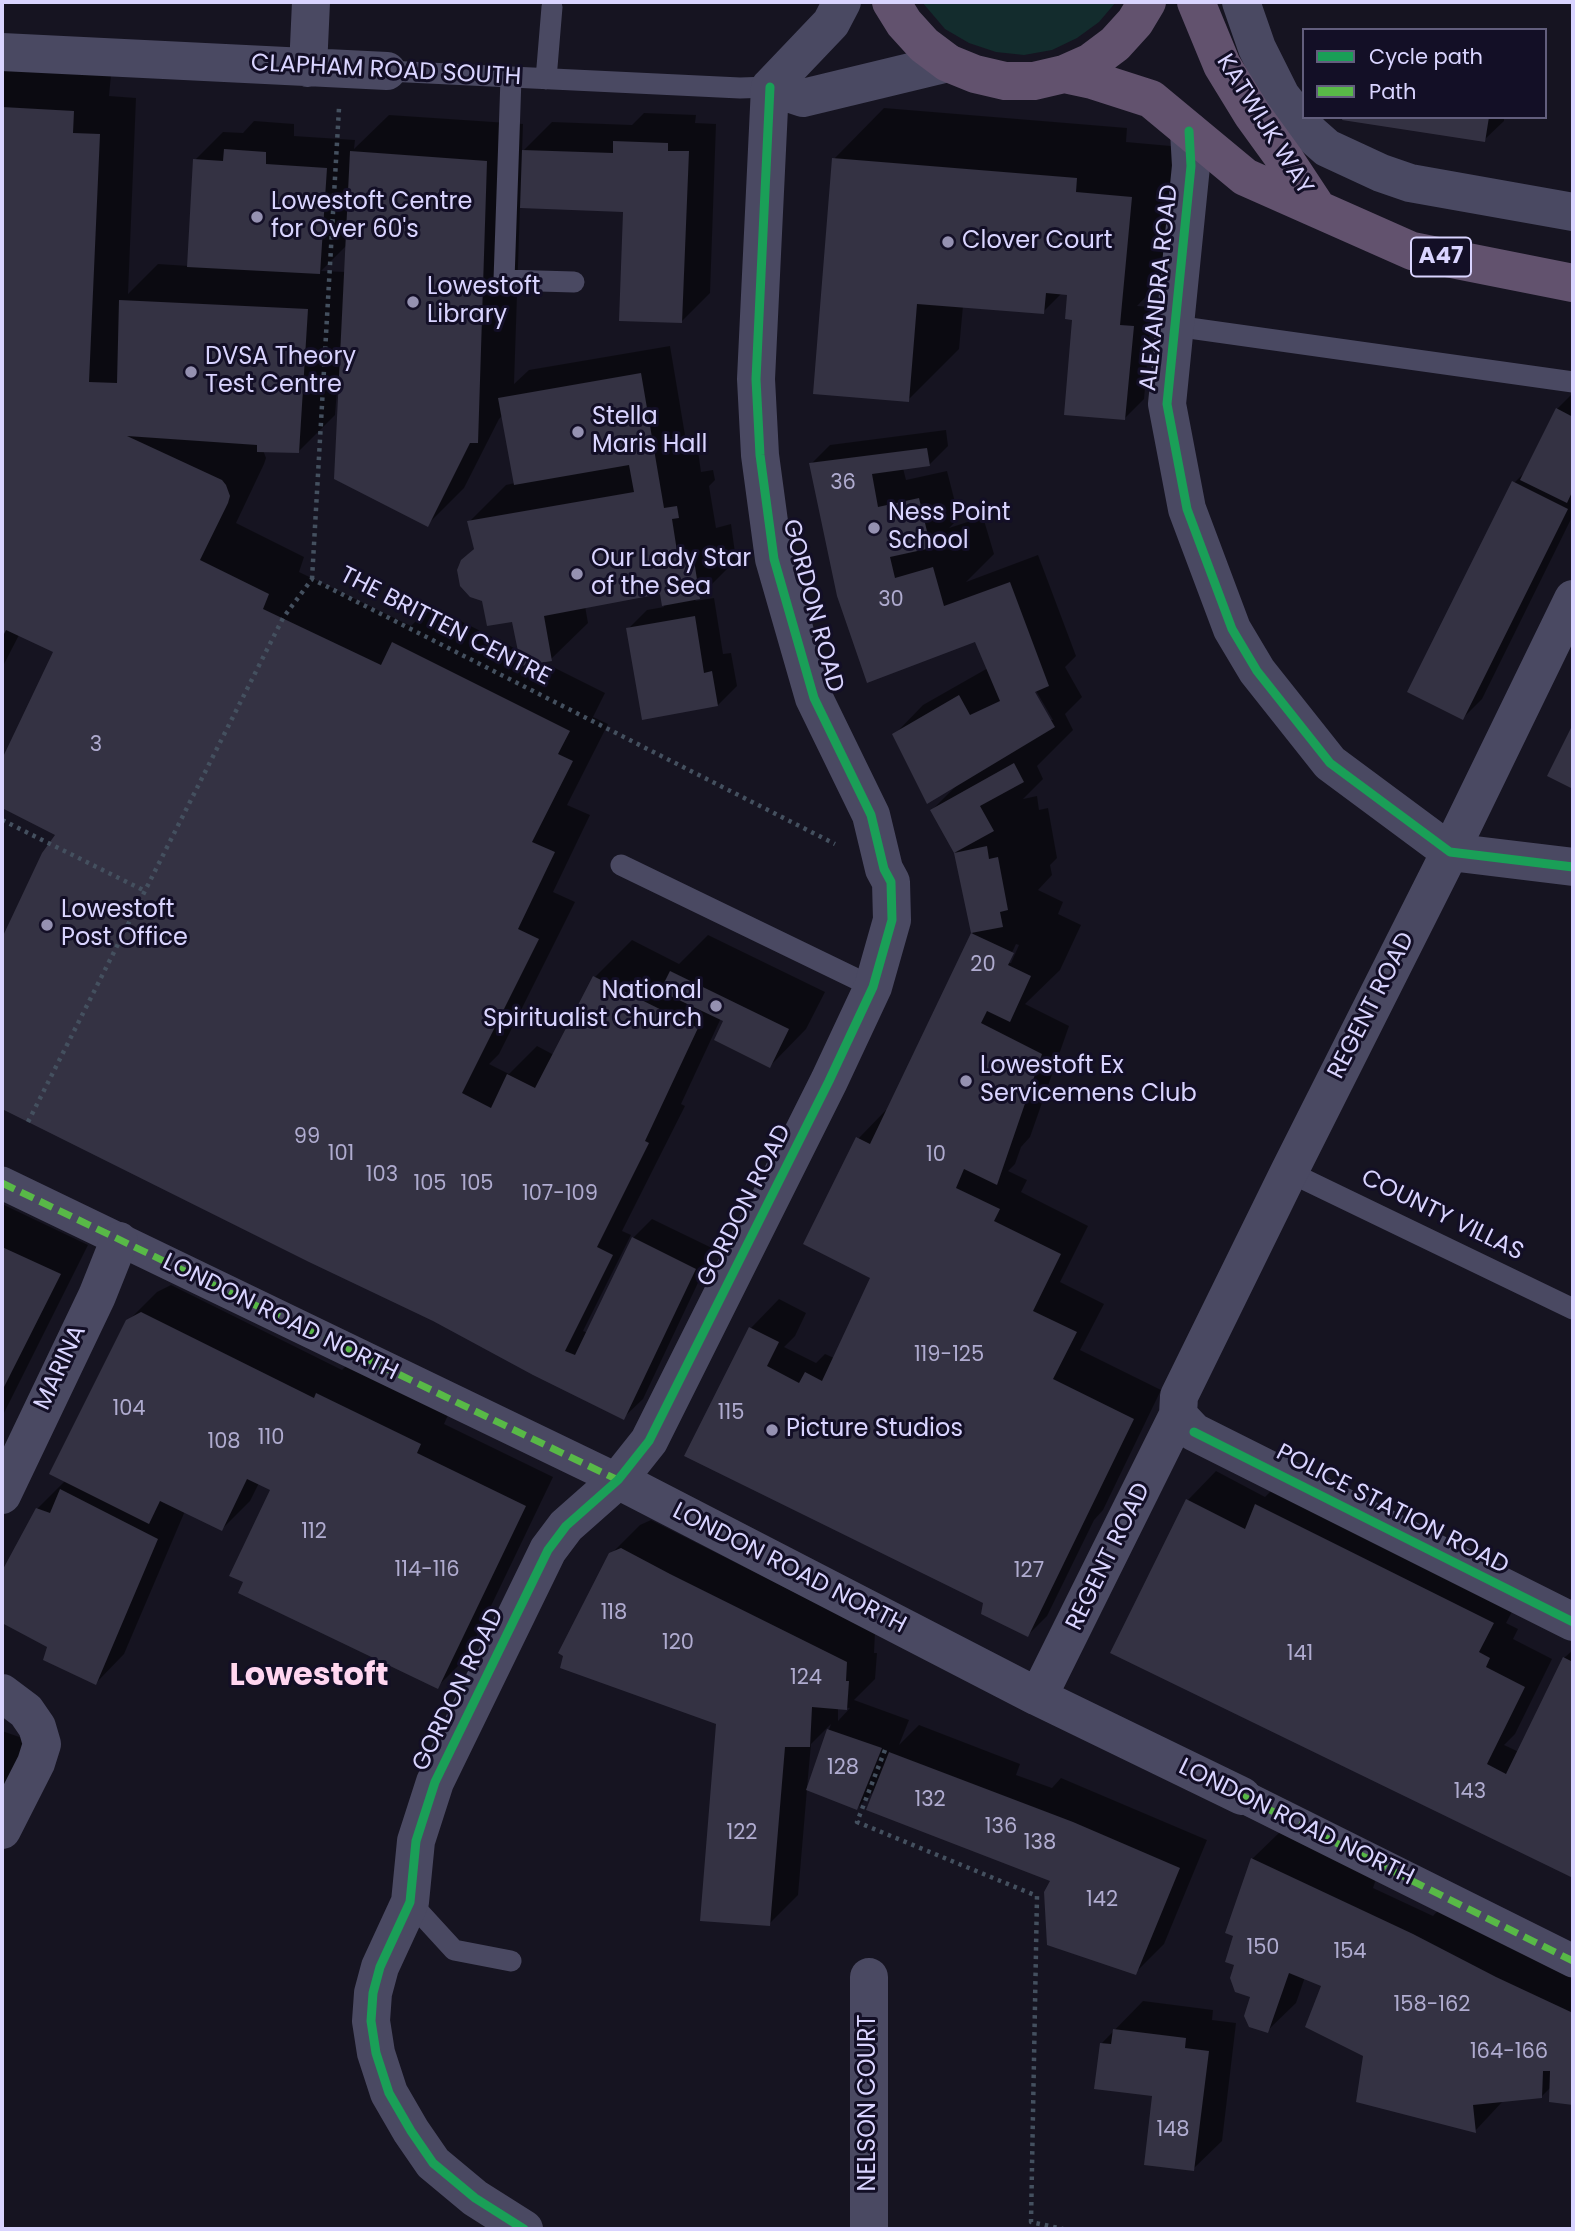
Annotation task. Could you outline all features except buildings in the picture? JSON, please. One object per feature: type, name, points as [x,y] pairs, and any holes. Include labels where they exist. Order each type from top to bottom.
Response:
[{"type":"highway","points":[[891,2],[917,37],[948,62],[975,74],[1005,81],[1034,80],[1064,74],[1091,62],[1115,44],[1135,22],[1147,2]]},
{"type":"highway","name":"KATWIJK WAY","points":[[1196,2],[1222,65],[1251,114],[1317,208]]},
{"type":"highway","name":"KATWIJK WAY","points":[[1064,74],[1151,99],[1245,177],[1412,251],[1573,283]]},
{"type":"street","points":[[311,2],[325,68]]},
{"type":"street","points":[[770,87],[831,23],[842,2]]},
{"type":"street","points":[[1241,2],[1257,48],[1281,96],[1327,148],[1410,183],[1573,212]]},
{"type":"street","name":"CLAPHAM ROAD SOUTH","points":[[2,52],[387,71]]},
{"type":"street","name":"CLAPHAM ROAD SOUTH","points":[[770,87],[803,98],[948,62]]},
{"type":"street","name":"GORDON ROAD","points":[[524,2229],[475,2198],[433,2163],[389,2093],[376,2053],[371,2021],[373,1993],[380,1967],[410,1902],[416,1841],[435,1782],[548,1550],[566,1526],[618,1480],[649,1441],[830,1081],[873,987],[892,920],[891,882],[884,869],[871,815],[814,698],[775,559],[771,533],[760,454],[756,379],[770,87]]},
{"type":"street","name":"ALEXANDRA ROAD","points":[[1189,131],[1191,166],[1167,404],[1187,509],[1232,629],[1258,671],[1330,763],[1450,852],[1573,867]]},
{"type":"street","name":"REGENT ROAD","points":[[1038,1697],[1186,1424],[1180,1396],[1573,599]]},
{"type":"street","name":"LONDON ROAD NORTH","points":[[2,1183],[618,1480],[1038,1697],[1573,1961]]},
{"type":"street","name":"MARINA","points":[[2,1495],[97,1296],[119,1241]]},
{"type":"street","name":"POLICE STATION ROAD","points":[[1186,1424],[1573,1622]]},
{"type":"street","points":[[2,1693],[26,1712],[37,1727],[42,1744],[36,1763],[2,1830]]},
{"type":"street","name":"NELSON COURT","points":[[869,1977],[869,2229]]},
{"type":"lane","points":[[546,79],[552,7]]},
{"type":"lane","name":"CLAPHAM ROAD SOUTH","points":[[387,71],[740,88],[770,87]]},
{"type":"lane","points":[[512,78],[504,280],[574,282]]},
{"type":"lane","points":[[1175,326],[1573,382]]},
{"type":"lane","points":[[621,865],[873,987]]},
{"type":"lane","name":"COUNTY VILLAS","points":[[1289,1171],[1573,1309]]},
{"type":"lane","points":[[410,1902],[454,1950],[511,1961]]},
{"type":"path","points":[[312,579],[325,68]]},
{"type":"path","points":[[2,820],[145,891]]},
{"type":"path","points":[[886,1750],[857,1822],[1037,1896],[1031,2222],[1063,2229]]},
{"type":"green space","points":[[922,2],[1116,2],[1099,22],[1077,38],[1052,50],[1024,55],[996,52],[969,43],[945,29]]},
{"type":"marked path","points":[[2,1183],[618,1480]]},
{"type":"marked path","points":[[1242,1796],[1573,1961]]},
{"type":"cycle path","points":[[524,2229],[475,2198],[433,2163],[389,2093],[376,2053],[371,2021],[373,1993],[380,1967],[410,1902],[416,1841],[435,1782],[548,1550],[566,1526],[618,1480],[649,1441],[829,1081],[873,987],[892,920],[891,882],[884,869],[871,815],[814,698],[774,559],[760,455],[756,379],[770,87]]},
{"type":"cycle path","points":[[1189,131],[1191,166],[1167,404],[1187,509],[1232,629],[1257,671],[1330,763],[1450,852],[1573,867]]},
{"type":"cycle path","points":[[1194,1432],[1573,1622]]},
{"type":"place","name":"Lowestoft Centre for Over 60's","points":[[257,217]]},
{"type":"place","name":"Clover Court","points":[[948,242]]},
{"type":"place","name":"Lowestoft Library","points":[[413,302]]},
{"type":"place","name":"DVSA Theory Test Centre","points":[[191,372]]},
{"type":"place","name":"Stella Maris Hall","points":[[578,432]]},
{"type":"place","name":"Ness Point School","points":[[874,528]]},
{"type":"place","name":"Our Lady Star of the Sea","points":[[577,574]]},
{"type":"place","name":"Lowestoft Post Office","points":[[47,925]]},
{"type":"place","name":"National Spiritualist Church","points":[[716,1006]]},
{"type":"place","name":"Lowestoft Ex Servicemens Club","points":[[966,1081]]},
{"type":"place","name":"Picture Studios","points":[[772,1430]]},
{"type":"district","name":"Lowestoft","points":[[309,1677]]}]
